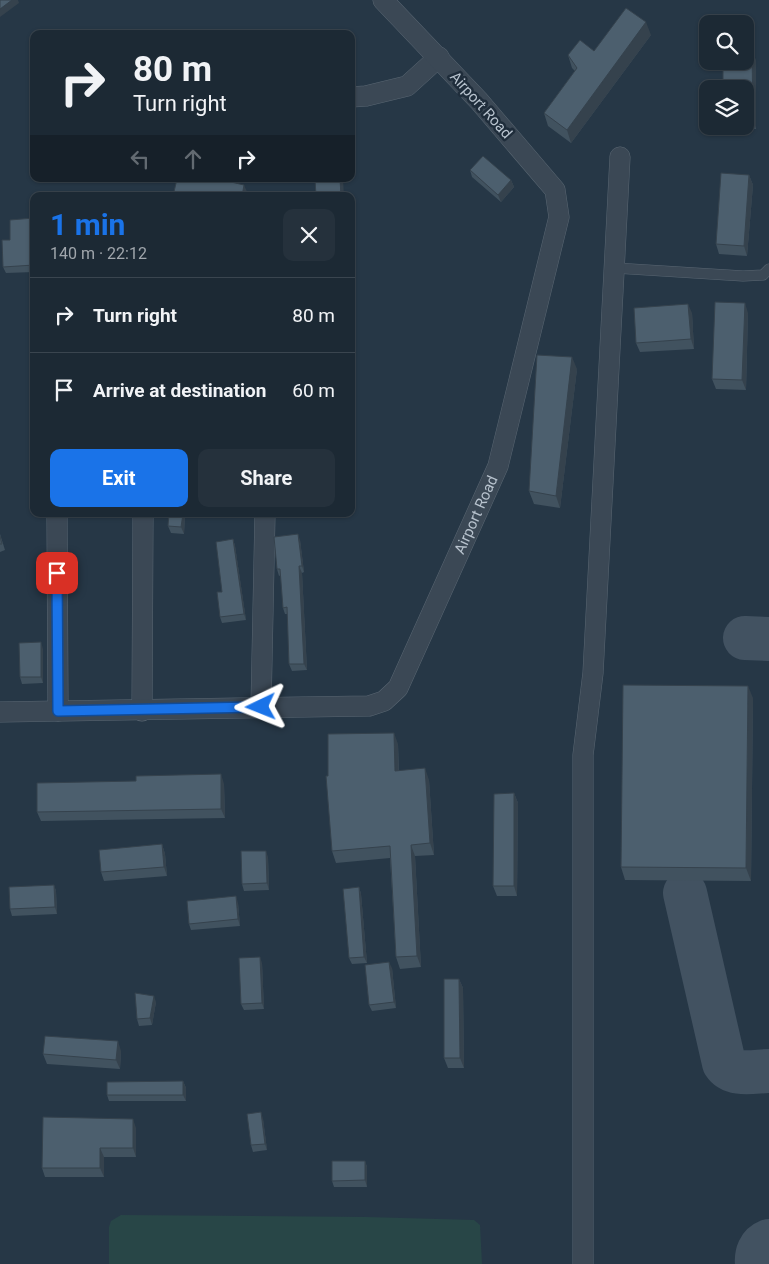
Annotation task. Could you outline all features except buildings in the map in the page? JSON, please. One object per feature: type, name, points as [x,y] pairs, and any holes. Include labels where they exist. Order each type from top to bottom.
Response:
[{"type":"street","name":"Airport Road","points":[[0,712],[369,706],[384,701],[398,688],[498,466],[559,217],[555,190],[439,57],[382,0]]},
{"type":"street","points":[[355,96],[366,96],[407,86],[439,57]]},
{"type":"street","points":[[583,1264],[583,755],[593,673],[620,157]]},
{"type":"street","points":[[57,517],[58,711]]},
{"type":"street","points":[[142,711],[143,517]]},
{"type":"street","points":[[261,707],[265,517]]},
{"type":"lane","points":[[615,268],[743,276],[763,275],[769,270]]},
{"type":"green space","points":[[121,1215],[474,1220],[480,1225],[482,1264],[109,1264],[109,1227],[111,1221]]},
{"type":"taxiway","points":[[745,638],[769,639]]},
{"type":"taxiway","points":[[685,893],[724,1063],[739,1072],[769,1071]]},
{"type":"taxiway","points":[[757,1264],[759,1250],[769,1241]]},
{"type":"route","points":[[57,573],[58,711],[142,711],[261,707]]}]
